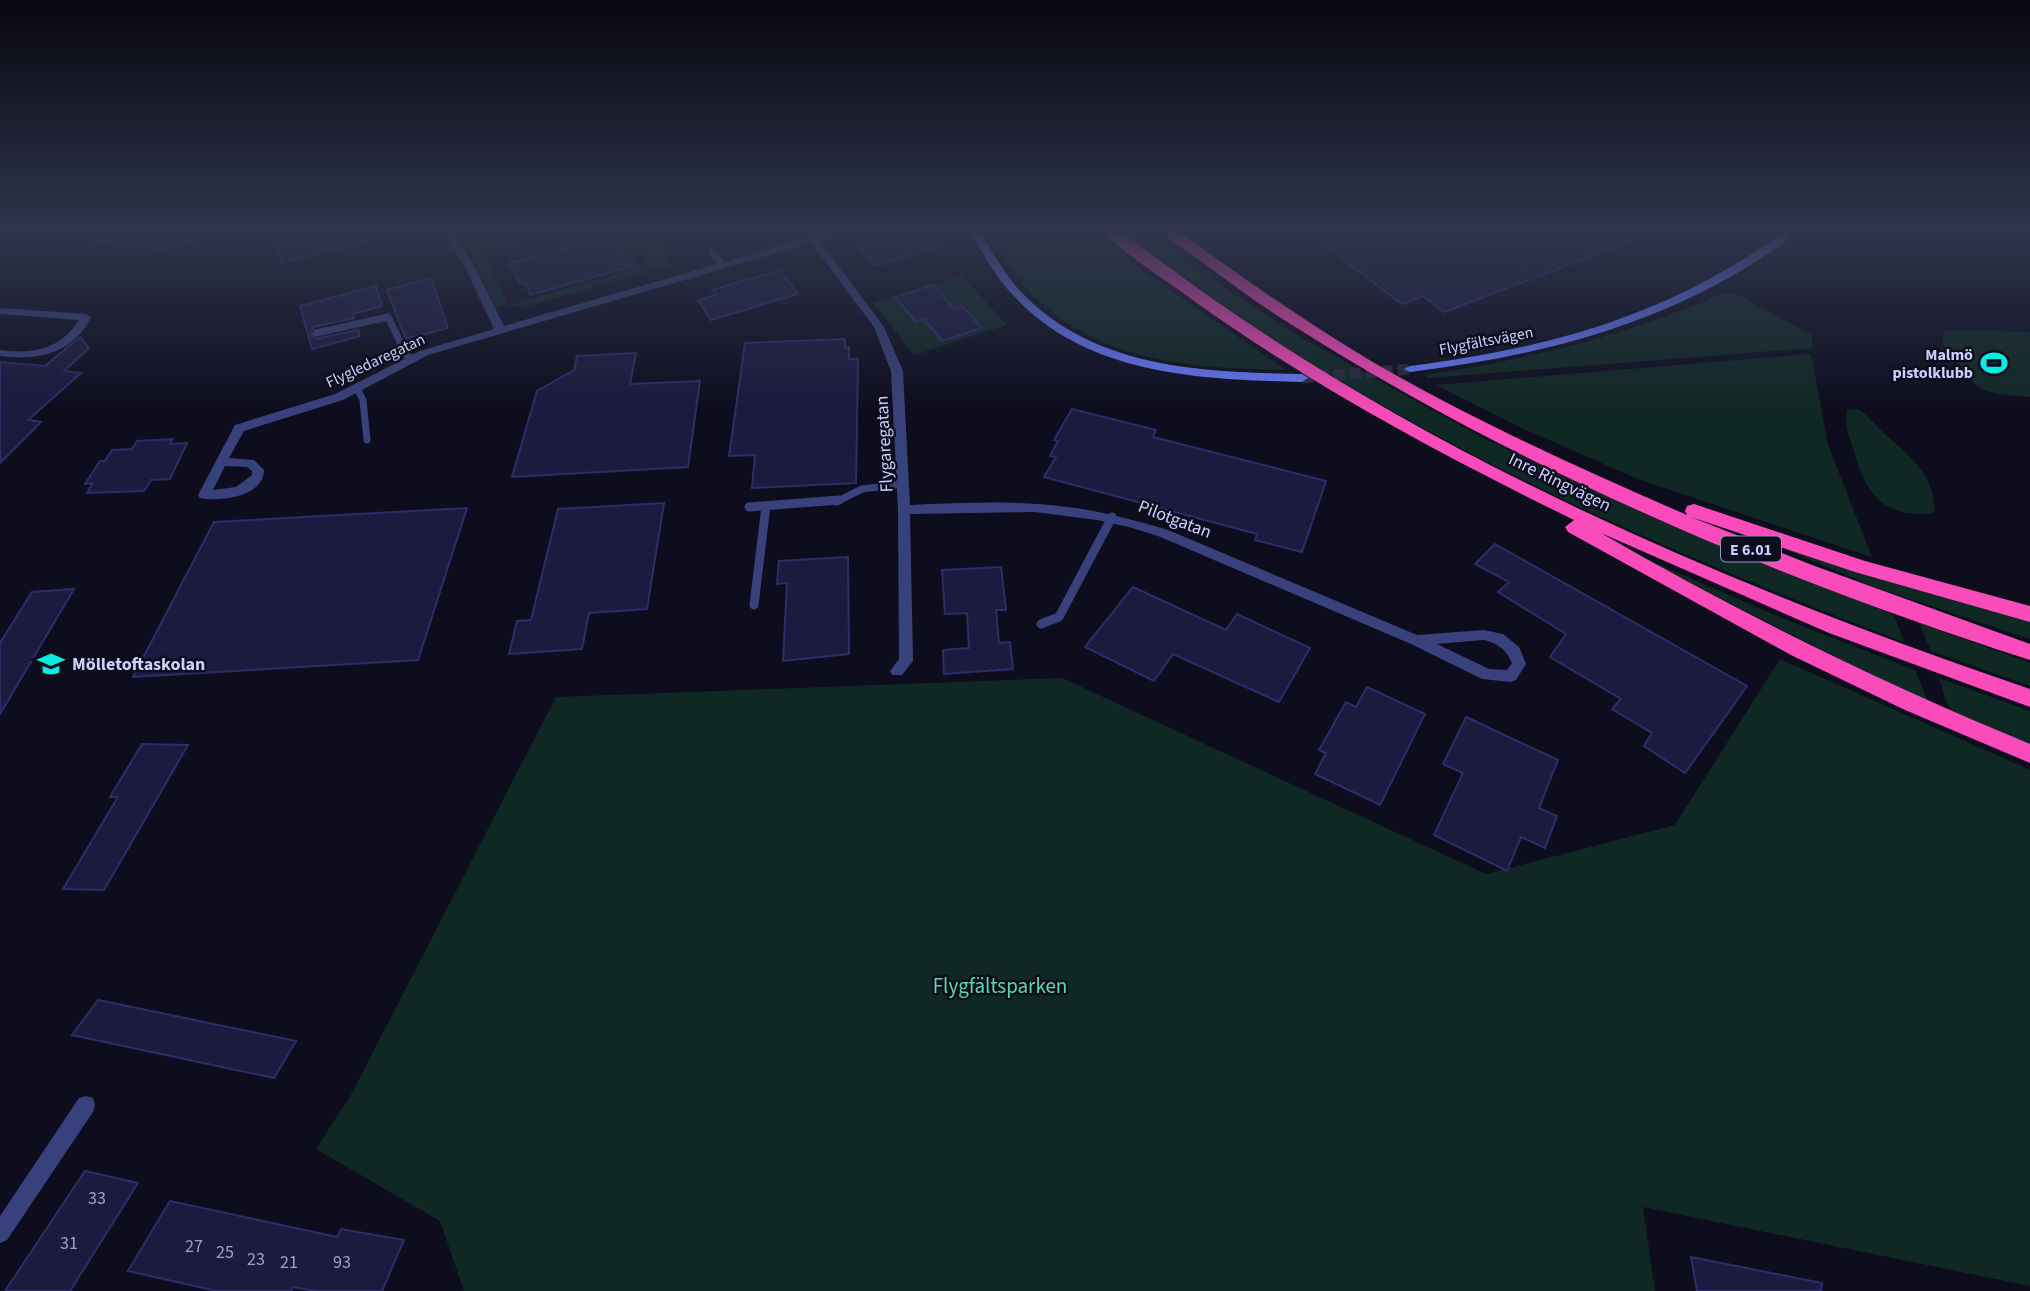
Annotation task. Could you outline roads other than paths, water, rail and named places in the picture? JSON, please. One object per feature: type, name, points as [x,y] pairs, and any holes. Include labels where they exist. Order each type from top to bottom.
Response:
[{"type":"highway","name":"Inre Ringvägen","points":[[1190,290],[1300,366],[1443,447],[1574,514],[1789,608],[2030,698]]},
{"type":"highway","name":"Inre Ringvägen","points":[[1254,290],[1310,329],[1481,426],[1613,490],[1732,542],[1857,591],[2030,652]]},
{"type":"highway","points":[[1481,426],[1518,435],[1611,478],[1721,521],[1862,567],[2030,614]]},
{"type":"highway","points":[[1527,489],[1568,523],[1708,603],[1921,709],[2030,754]]},
{"type":"street","points":[[481,290],[500,330]]},
{"type":"street","name":"Flygledaregatan","points":[[222,461],[239,428],[357,388],[424,352],[636,290]]},
{"type":"street","name":"Flygaregatan","points":[[851,290],[879,327],[893,357],[899,388],[906,660],[898,671]]},
{"type":"street","points":[[1014,290],[1042,318],[1069,336],[1110,354],[1169,370],[1222,377],[1302,378]]},
{"type":"street","name":"Flygfältsvägen","points":[[1410,369],[1548,345],[1630,319],[1696,290]]},
{"type":"street","points":[[0,311],[31,316],[59,314],[86,317],[83,325],[52,351],[32,357],[0,353]]},
{"type":"street","name":"Pilotgatan","points":[[904,510],[1042,506],[1112,517],[1163,533],[1416,640],[1487,675],[1511,676],[1518,664],[1509,646],[1491,637],[1416,640]]},
{"type":"street","points":[[0,1233],[86,1105]]},
{"type":"lane","points":[[316,333],[388,317],[407,356],[413,359]]},
{"type":"lane","points":[[357,388],[363,400],[367,440]]},
{"type":"lane","points":[[749,507],[835,502],[862,489],[903,485]]},
{"type":"lane","points":[[754,605],[766,506]]},
{"type":"lane","points":[[1041,624],[1059,617],[1112,517]]},
{"type":"tunnel","points":[[1302,378],[1410,369]]},
{"type":"place","name":"Malmö pistolklubb","points":[[1994,363]]},
{"type":"place","name":"Mölletoftaskolan","points":[[51,664]]},
{"type":"park label","name":"Flygfältsparken","points":[[1000,986]]}]
